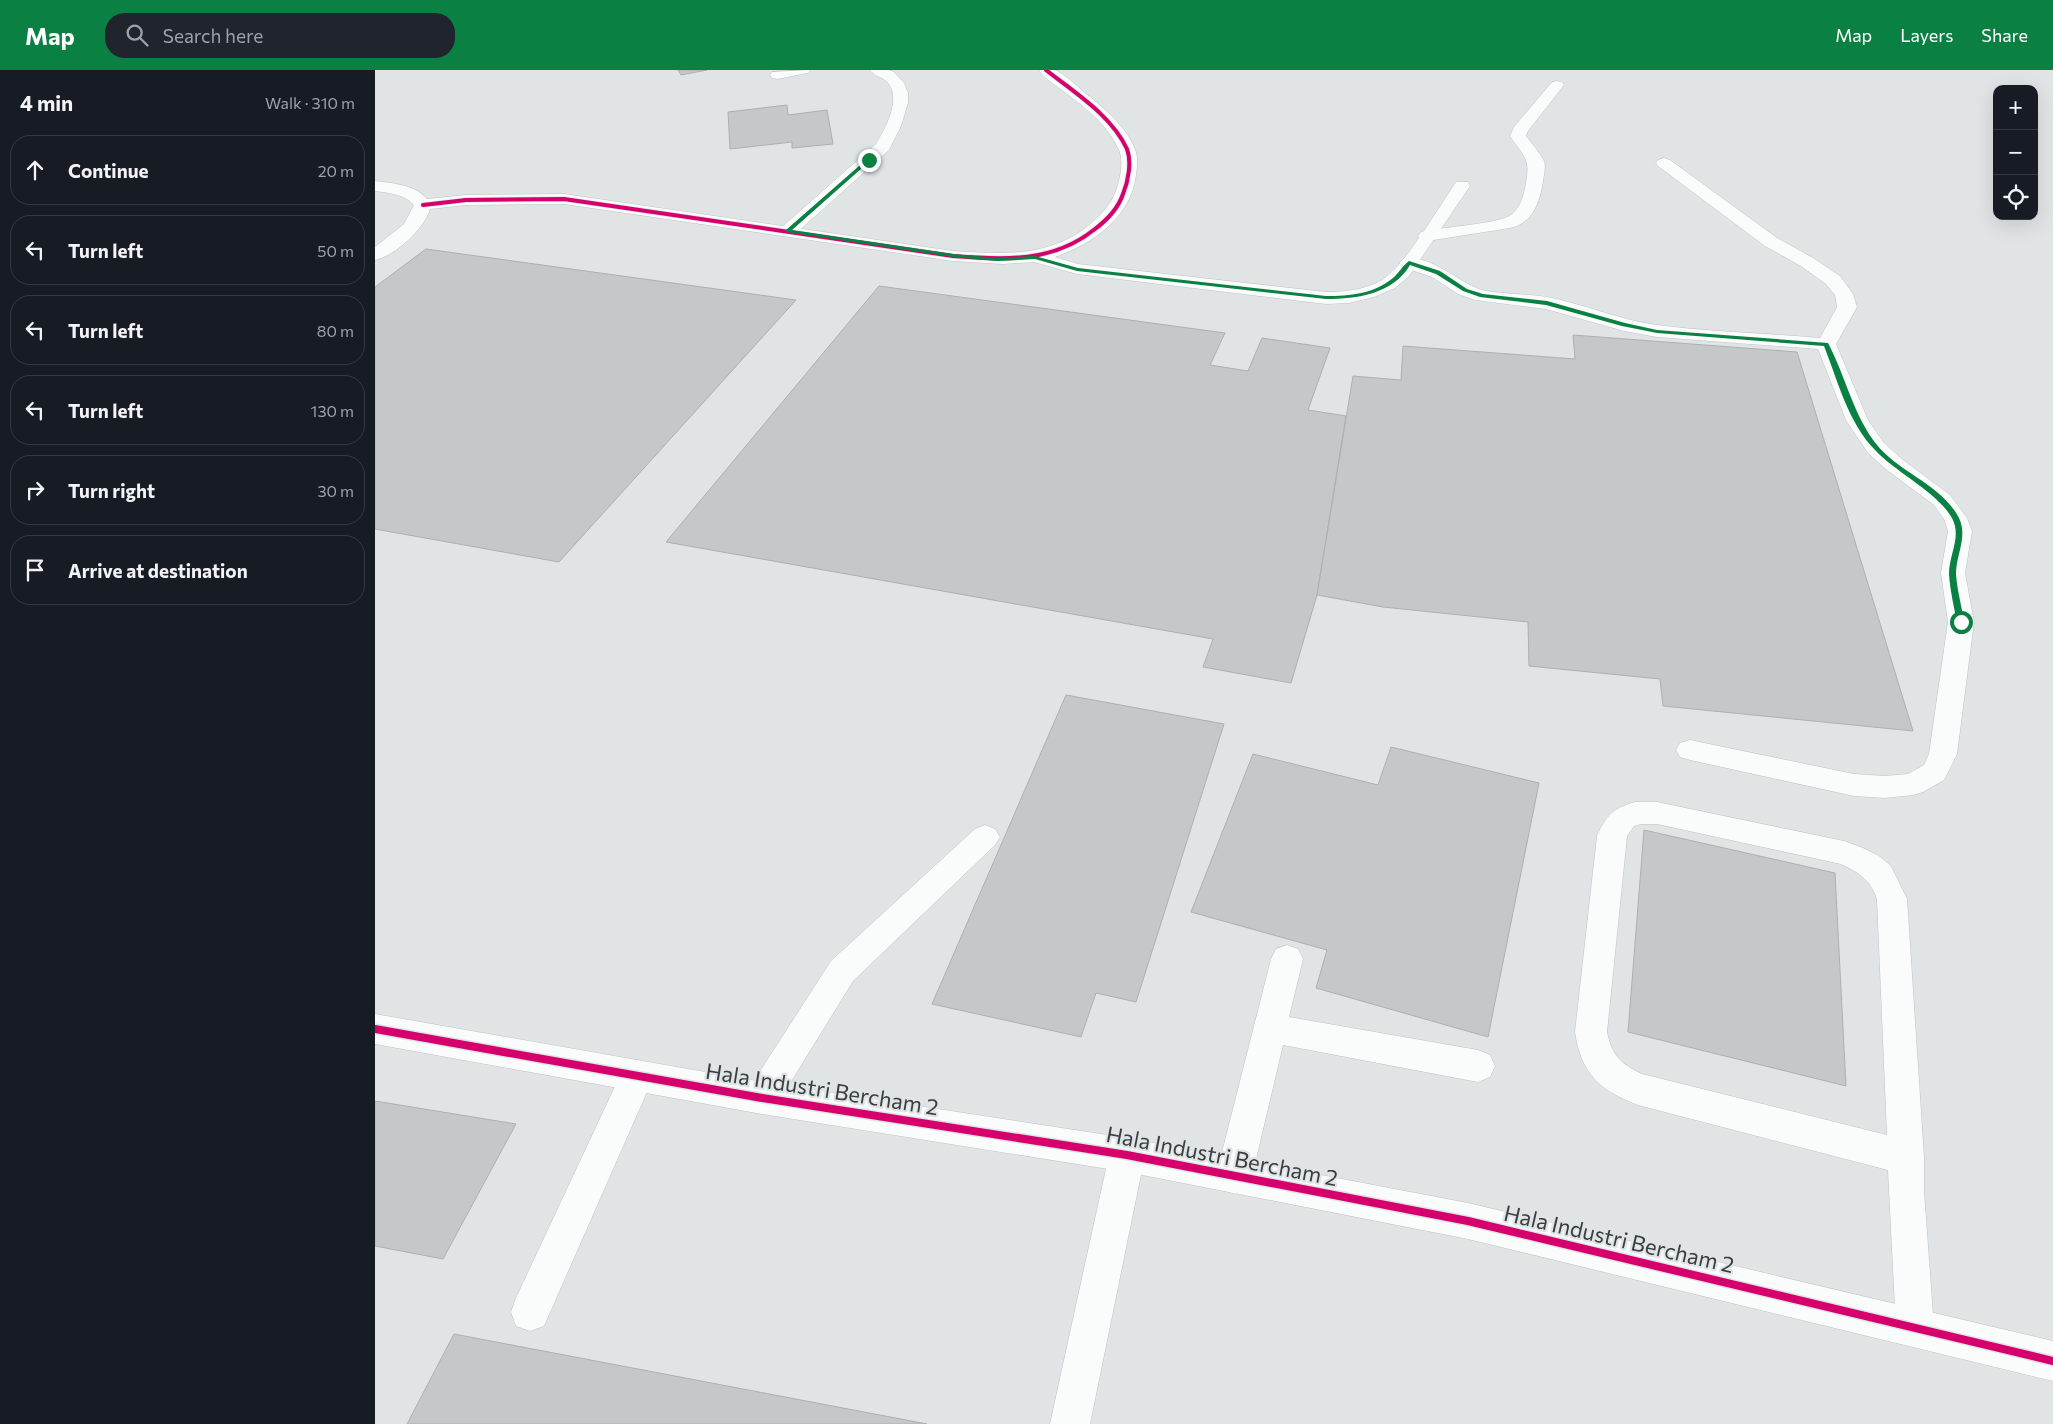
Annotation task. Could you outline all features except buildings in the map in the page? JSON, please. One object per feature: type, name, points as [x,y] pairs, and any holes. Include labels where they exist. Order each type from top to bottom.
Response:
[{"type":"street","points":[[777,74],[803,70]]},
{"type":"street","points":[[788,231],[883,147],[891,133],[899,116],[901,98],[897,83],[885,72],[877,70]]},
{"type":"street","points":[[423,205],[466,200],[564,199],[953,256],[997,260],[1035,257],[1083,238],[1101,226],[1114,211],[1124,195],[1128,166],[1128,151],[1110,125],[1091,105],[1046,70]]},
{"type":"street","points":[[1427,236],[1510,223],[1520,218],[1527,211],[1537,168],[1536,162],[1518,136],[1520,130],[1557,85]]},
{"type":"street","points":[[1664,163],[1771,242],[1807,262],[1833,280],[1844,294],[1847,307],[1826,344]]},
{"type":"street","points":[[375,255],[413,227],[421,216],[423,205],[418,197],[380,186]]},
{"type":"street","points":[[1035,257],[1077,269],[1326,298],[1349,297],[1367,293],[1388,284],[1403,272],[1462,186]]},
{"type":"street","points":[[1409,263],[1438,272],[1465,290],[1482,296],[1547,303],[1624,325],[1657,331],[1826,344]]},
{"type":"street","points":[[1689,750],[1854,785],[1885,788],[1913,784],[1934,772],[1943,754],[1961,622],[1953,573],[1960,531],[1955,518],[1942,500],[1895,465],[1876,448],[1857,420],[1826,344]]},
{"type":"street","points":[[1907,1157],[1638,1089],[1618,1080],[1603,1066],[1593,1050],[1591,1032],[1612,836],[1616,824],[1626,816],[1641,812],[1657,813],[1844,853],[1861,859],[1877,870],[1888,884],[1892,899],[1907,1157],[1906,1191],[1915,1328]]},
{"type":"street","points":[[762,1098],[841,971],[985,837]]},
{"type":"street","points":[[1234,1176],[1287,959]]},
{"type":"street","points":[[1270,1028],[1478,1066]]},
{"type":"street","name":"Hala Industri Bercham 2","points":[[375,1029],[762,1098],[1127,1155],[1468,1221],[2053,1361]]},
{"type":"street","points":[[530,1312],[637,1076]]},
{"type":"street","points":[[1070,1424],[1127,1155]]},
{"type":"cycle path","points":[[423,205],[466,200],[564,199],[953,256],[983,258],[1033,257],[1061,249],[1089,234],[1102,223],[1121,200],[1126,187],[1129,163],[1127,150],[1112,126],[1102,115],[1046,70]]},
{"type":"cycle path","points":[[375,1029],[762,1098],[1127,1155],[1468,1221],[2053,1361]]},
{"type":"route","points":[[869,160],[788,231],[953,256],[997,260],[1035,257],[1077,269],[1326,298],[1349,297],[1367,293],[1388,284],[1403,272],[1409,263],[1438,272],[1465,290],[1482,296],[1547,303],[1624,325],[1657,331],[1826,344],[1857,420],[1876,448],[1895,465],[1942,500],[1955,518],[1960,531],[1953,573],[1961,622]]}]
